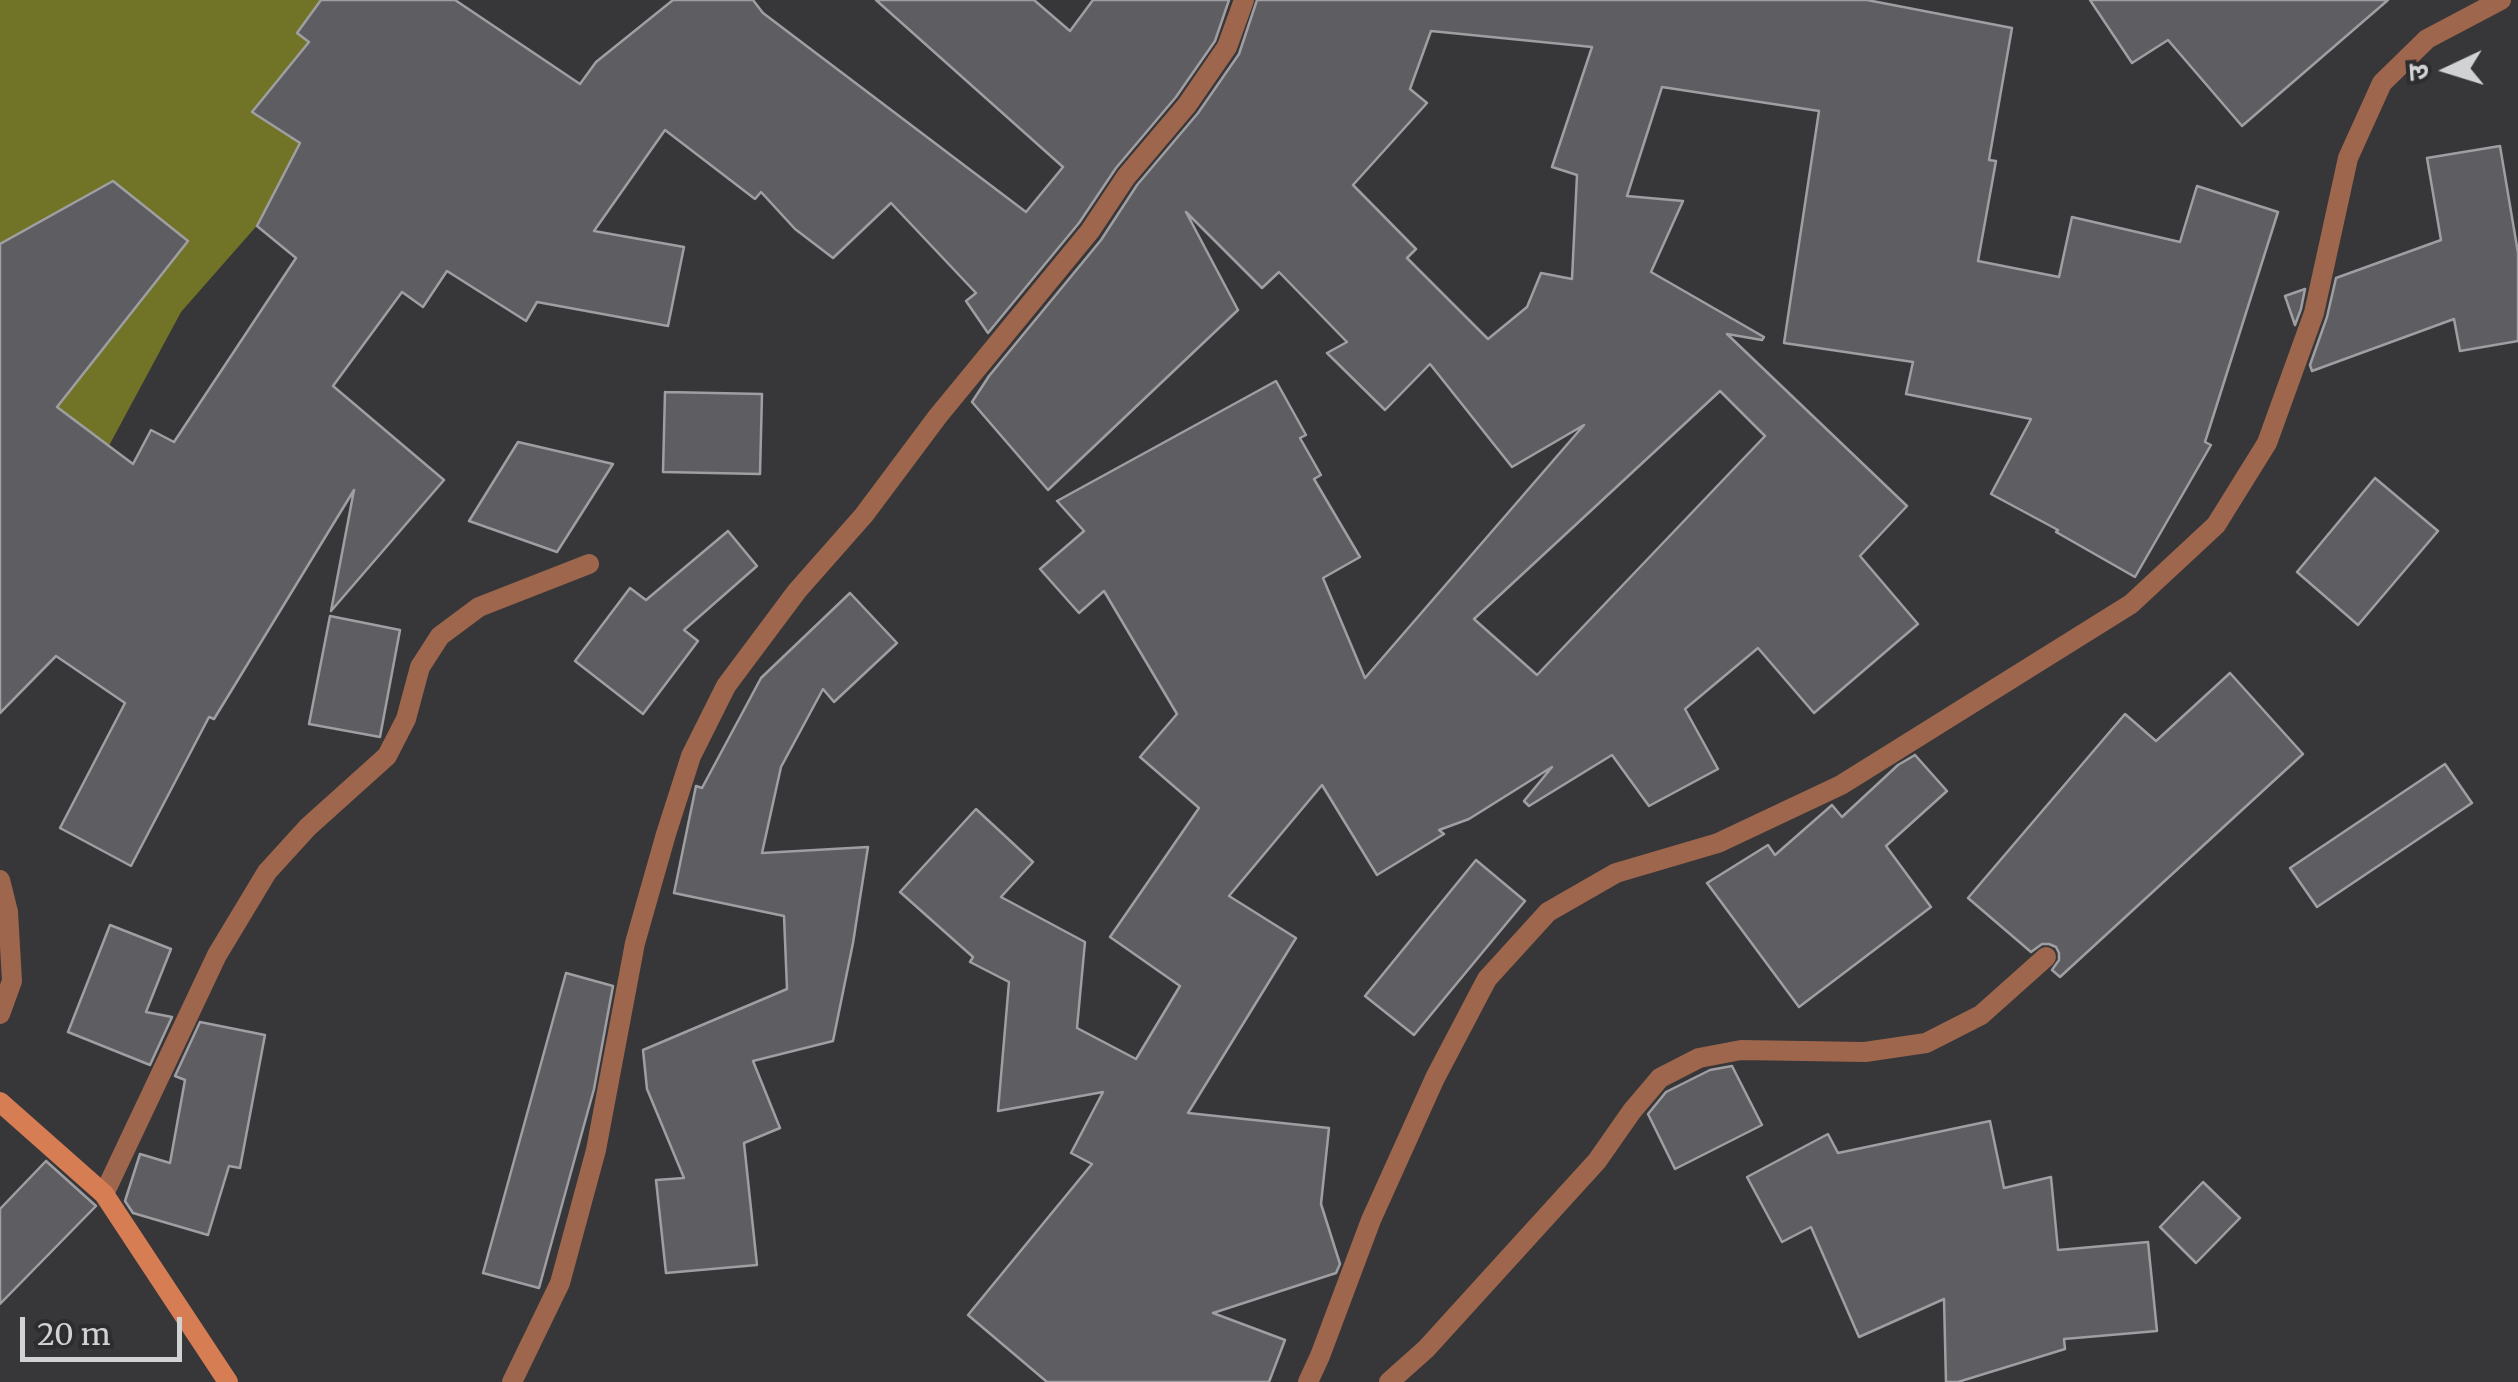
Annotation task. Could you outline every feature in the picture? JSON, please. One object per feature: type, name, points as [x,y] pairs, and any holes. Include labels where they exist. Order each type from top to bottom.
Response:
[{"type":"main road","points":[[0,1102],[104,1194],[228,1382]]},
{"type":"street","points":[[512,1382],[560,1283],[596,1150],[635,943],[691,756],[726,686],[797,591],[864,515],[938,416],[1090,231],[1126,177],[1188,105],[1227,47],[1244,0]]},
{"type":"street","points":[[1308,1382],[1370,1220],[1435,1078],[1487,979],[1548,912],[1616,873],[1718,843],[1841,785],[2131,604],[2216,526],[2267,443],[2314,313],[2348,158],[2382,84],[2427,39],[2500,0]]},
{"type":"street","points":[[104,1194],[218,955],[267,872],[308,826],[388,756],[406,719],[420,667],[440,636],[480,607],[589,564]]},
{"type":"street","points":[[0,880],[8,912],[12,982],[0,1014]]},
{"type":"street","points":[[1390,1382],[1426,1349],[1597,1162],[1660,1078],[1699,1058],[1741,1050],[1866,1052],[1926,1043],[1980,1014],[2046,957]]},
{"type":"shaded area","points":[[0,0],[441,0],[435,23],[181,312],[0,648]]},
{"type":"building","points":[[321,0],[455,0],[580,84],[596,62],[673,0],[753,0],[763,13],[1026,212],[1063,167],[876,0],[1034,0],[1070,31],[1093,0],[1229,0],[1215,41],[1176,97],[988,333],[966,301],[976,293],[891,203],[833,258],[795,229],[761,192],[755,199],[665,130],[594,231],[684,247],[668,326],[537,302],[526,321],[447,271],[423,307],[402,292],[333,386],[444,480],[331,611],[354,490],[214,719],[209,717],[131,866],[60,828],[125,703],[56,656],[0,713],[0,244],[113,181],[188,241],[57,407],[133,464],[151,430],[174,442],[296,258],[257,226],[300,143],[252,112],[309,42],[297,33]]},
{"type":"building","points":[[1257,0],[1867,0],[2012,28],[1989,160],[1996,161],[1978,261],[2059,277],[2072,217],[2180,242],[2197,186],[2278,212],[2205,442],[2211,445],[2135,577],[1991,494],[2031,419],[1906,394],[1913,362],[1784,343],[1819,111],[1662,87],[1627,196],[1683,201],[1651,272],[1764,337],[1762,340],[1727,334],[1907,506],[1860,556],[1918,624],[1814,713],[1758,648],[1685,709],[1718,769],[1649,806],[1612,755],[1529,806],[1524,801],[1552,767],[1469,819],[1439,830],[1444,834],[1377,875],[1322,785],[1229,896],[1296,938],[1188,1113],[1329,1128],[1321,1204],[1340,1264],[1336,1273],[1213,1313],[1285,1340],[1269,1382],[1047,1382],[968,1315],[1092,1164],[1071,1153],[1103,1092],[998,1111],[1009,982],[970,962],[973,957],[900,892],[976,809],[1033,862],[1001,897],[1085,942],[1077,1028],[1136,1059],[1180,986],[1110,937],[1199,808],[1140,757],[1177,714],[1104,591],[1079,613],[1040,569],[1084,531],[1057,501],[1276,381],[1306,435],[1300,438],[1321,475],[1314,479],[1360,557],[1323,578],[1365,678],[1584,425],[1512,467],[1430,364],[1385,410],[1327,353],[1347,342],[1279,272],[1262,288],[1186,212],[1238,310],[1048,490],[972,402],[1101,240],[1137,185],[1198,113],[1239,54]],"holes":[[[1431,31],[1592,47],[1552,167],[1577,175],[1572,279],[1541,273],[1527,307],[1488,339],[1407,258],[1416,249],[1353,185],[1427,103],[1410,89]],[[1720,391],[1765,436],[1537,675],[1474,619]]]},
{"type":"building","points":[[2090,0],[2388,0],[2242,126],[2168,40],[2132,63]]},
{"type":"building","points":[[2500,146],[2518,253],[2518,341],[2460,351],[2454,319],[2312,371],[2310,365],[2336,278],[2441,240],[2427,158]]},
{"type":"building","points":[[2305,289],[2301,309],[2295,325],[2285,296]]},
{"type":"building","points":[[665,392],[762,394],[760,474],[663,472]]},
{"type":"building","points":[[518,442],[613,464],[557,552],[469,521]]},
{"type":"building","points":[[2375,478],[2438,531],[2358,625],[2297,572]]},
{"type":"building","points":[[728,531],[757,566],[684,630],[698,641],[643,714],[575,661],[630,588],[646,600]]},
{"type":"building","points":[[850,593],[897,643],[834,702],[823,689],[781,767],[762,853],[868,847],[833,1041],[753,1061],[780,1128],[744,1143],[757,1265],[666,1273],[656,1180],[684,1178],[647,1089],[643,1050],[787,989],[784,916],[674,893],[696,786],[702,788],[761,678]]},
{"type":"building","points":[[330,616],[400,630],[380,737],[309,724]]},
{"type":"building","points":[[2230,673],[2303,754],[2060,977],[2052,970],[2059,960],[2056,947],[2042,944],[2031,952],[1968,898],[2125,714],[2156,741]]},
{"type":"building","points":[[1915,755],[1947,791],[1886,846],[1931,907],[1799,1007],[1707,883],[1768,845],[1775,855],[1832,805],[1842,817],[1898,765]]},
{"type":"building","points":[[2445,764],[2472,803],[2317,907],[2290,868]]},
{"type":"building","points":[[1476,860],[1525,901],[1414,1035],[1365,996]]},
{"type":"building","points":[[110,925],[171,949],[146,1012],[172,1017],[150,1065],[68,1032]]},
{"type":"building","points":[[566,973],[613,986],[594,1089],[539,1288],[483,1273]]},
{"type":"building","points":[[200,1022],[265,1035],[240,1168],[229,1166],[208,1235],[133,1213],[125,1201],[140,1154],[170,1163],[185,1080],[175,1076]]},
{"type":"building","points":[[1732,1066],[1762,1125],[1675,1169],[1648,1114],[1666,1092],[1710,1070]]},
{"type":"building","points":[[1990,1121],[2004,1188],[2051,1177],[2058,1250],[2148,1242],[2157,1331],[2064,1339],[2065,1349],[1958,1382],[1946,1382],[1944,1299],[1859,1337],[1811,1227],[1782,1242],[1747,1177],[1828,1134],[1838,1153]]},
{"type":"building","points":[[46,1161],[96,1206],[0,1304],[0,1209]]},
{"type":"building","points":[[2203,1182],[2240,1218],[2196,1263],[2160,1227]]}]
